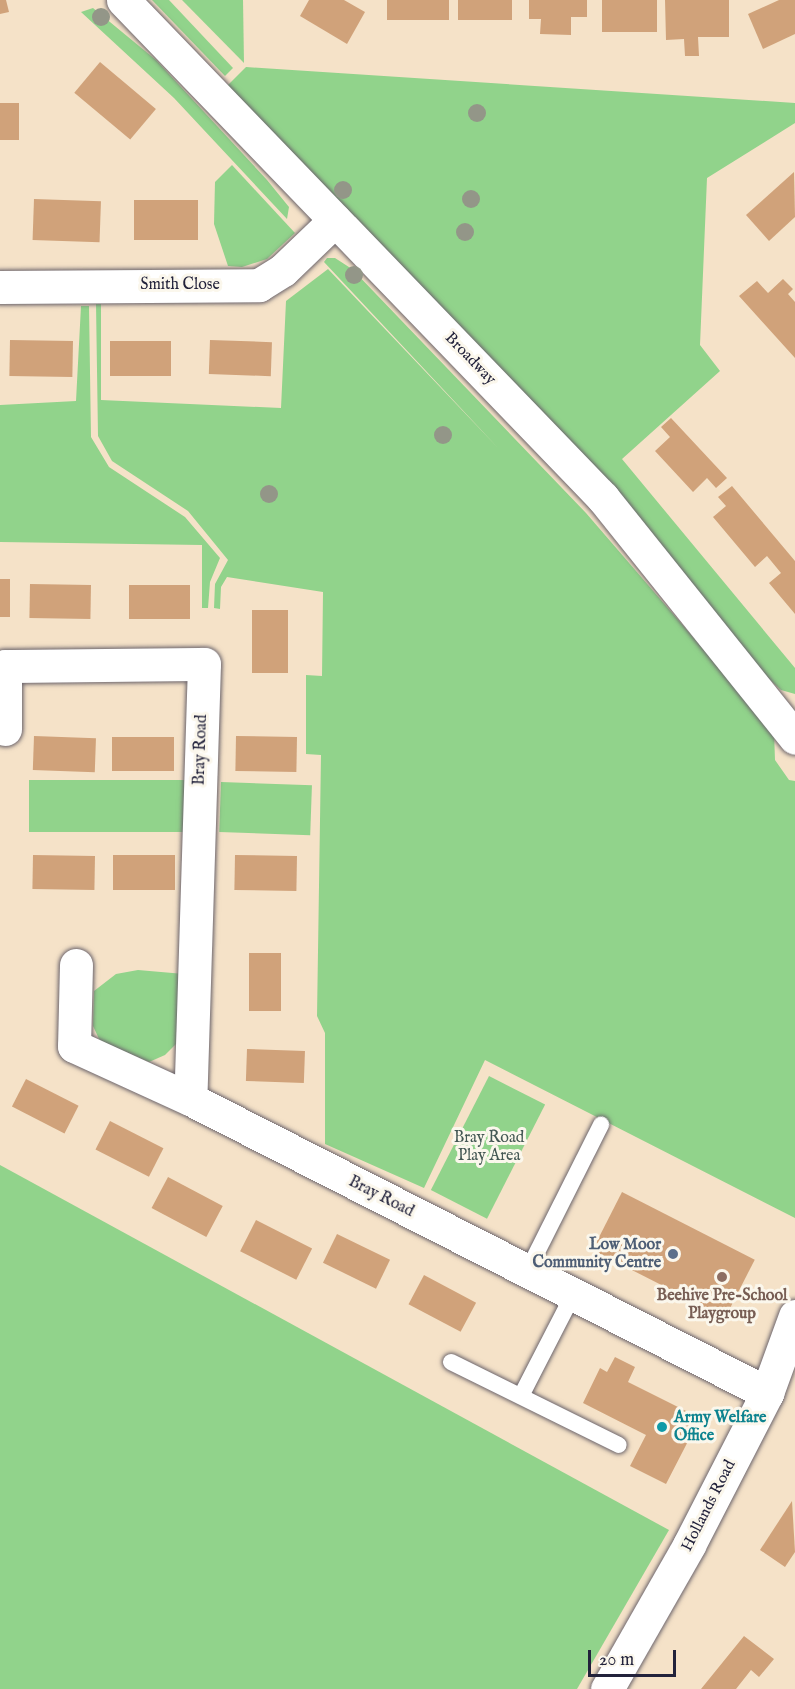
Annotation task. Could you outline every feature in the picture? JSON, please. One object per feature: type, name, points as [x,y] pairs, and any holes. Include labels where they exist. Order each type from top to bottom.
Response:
[{"type":"street","name":"Broadway","points":[[123,0],[603,498],[793,731]]},
{"type":"street","name":"Smith Close","points":[[0,287],[260,285],[283,270],[335,220]]},
{"type":"street","name":"Bray Road","points":[[5,729],[5,666],[204,664],[190,1099]]},
{"type":"street","name":"Bray Road","points":[[76,965],[74,1046],[190,1099],[767,1393]]},
{"type":"street","name":"Hollands Road","points":[[607,1689],[689,1545],[767,1393],[795,1316]]},
{"type":"lane","points":[[527,1272],[601,1125]]},
{"type":"lane","points":[[521,1396],[573,1295]]},
{"type":"lane","points":[[451,1362],[619,1445]]},
{"type":"green space","points":[[152,0],[169,0],[233,68],[225,76]]},
{"type":"green space","points":[[182,0],[243,0],[244,63]]},
{"type":"green space","points":[[93,8],[156,60],[267,180],[289,207],[287,219],[174,98],[81,12]]},
{"type":"green space","points":[[246,67],[795,103],[795,123],[707,178],[700,345],[720,371],[622,459],[795,668],[795,694],[781,690],[767,677],[225,88]]},
{"type":"green space","points":[[232,165],[295,233],[267,259],[242,267],[228,266],[214,224],[215,182]]},
{"type":"green space","points":[[327,258],[335,258],[352,269],[586,513],[774,731],[775,760],[789,780],[795,781],[795,1218],[485,1060],[424,1188],[325,1144],[325,1033],[317,1016],[321,755],[306,754],[306,675],[322,676],[323,592],[227,577],[221,587],[220,609],[214,608],[215,584],[228,560],[188,511],[112,461],[98,436],[96,304],[101,304],[101,400],[281,408],[286,301],[328,269],[499,449],[324,262]]},
{"type":"green space","points":[[81,306],[89,306],[91,437],[109,467],[185,517],[220,558],[210,582],[208,608],[202,608],[202,545],[0,542],[0,405],[76,401]]},
{"type":"green space","points":[[29,780],[187,780],[187,832],[29,832]]},
{"type":"green space","points":[[221,782],[312,785],[310,835],[219,832]]},
{"type":"green space","points":[[138,970],[184,974],[179,1041],[165,1055],[149,1062],[100,1041],[93,1026],[94,991],[116,974]]},
{"type":"green space","name":"Bray Road Play Area","points":[[489,1076],[545,1105],[487,1219],[431,1190]]},
{"type":"green space","points":[[0,1165],[669,1530],[577,1689],[0,1689]]},
{"type":"building","points":[[0,0],[6,0],[9,12],[0,14]]},
{"type":"building","points":[[309,0],[344,0],[365,12],[347,44],[300,16]]},
{"type":"building","points":[[387,0],[449,0],[449,20],[387,20]]},
{"type":"building","points":[[458,0],[512,0],[512,20],[458,20]]},
{"type":"building","points":[[529,0],[587,0],[587,17],[571,17],[571,35],[540,34],[541,19],[529,19]]},
{"type":"building","points":[[602,0],[657,0],[657,32],[602,32]]},
{"type":"building","points":[[665,0],[729,0],[729,37],[698,37],[699,56],[685,56],[684,39],[666,40]]},
{"type":"building","points":[[779,0],[795,0],[795,34],[763,49],[748,14]]},
{"type":"building","points":[[100,62],[156,109],[130,140],[74,93]]},
{"type":"building","points":[[0,103],[19,103],[19,140],[0,140]]},
{"type":"building","points":[[794,172],[795,217],[769,241],[746,215]]},
{"type":"building","points":[[34,199],[101,201],[100,242],[33,240]]},
{"type":"building","points":[[134,200],[198,200],[198,240],[134,240]]},
{"type":"building","points":[[783,279],[793,289],[788,294],[795,302],[795,358],[739,296],[757,281],[768,293]]},
{"type":"building","points":[[10,340],[73,341],[72,377],[9,376]]},
{"type":"building","points":[[210,340],[272,342],[271,376],[209,374]]},
{"type":"building","points":[[110,341],[171,341],[171,376],[110,376]]},
{"type":"building","points":[[671,418],[727,478],[716,488],[707,478],[693,492],[655,451],[670,437],[661,427]]},
{"type":"building","points":[[732,486],[795,561],[795,614],[769,583],[781,573],[767,556],[755,567],[713,517],[726,506],[718,497]]},
{"type":"building","points":[[0,579],[10,579],[10,617],[0,617]]},
{"type":"building","points":[[30,584],[91,585],[90,619],[29,618]]},
{"type":"building","points":[[129,585],[190,585],[190,619],[129,619]]},
{"type":"building","points":[[252,610],[288,610],[288,673],[252,673]]},
{"type":"building","points":[[34,736],[96,738],[95,772],[33,770]]},
{"type":"building","points":[[236,736],[297,737],[296,772],[235,771]]},
{"type":"building","points":[[112,737],[174,737],[174,771],[112,771]]},
{"type":"building","points":[[33,855],[95,856],[94,890],[32,889]]},
{"type":"building","points":[[113,855],[175,855],[175,890],[113,890]]},
{"type":"building","points":[[235,855],[297,856],[296,891],[234,890]]},
{"type":"building","points":[[249,953],[281,953],[281,1011],[249,1011]]},
{"type":"building","points":[[247,1049],[305,1051],[304,1083],[246,1081]]},
{"type":"building","points":[[26,1079],[79,1106],[64,1133],[12,1107]]},
{"type":"building","points":[[110,1121],[163,1148],[149,1177],[95,1150]]},
{"type":"building","points":[[168,1177],[223,1206],[206,1237],[152,1208]]},
{"type":"building","name":"Low Moor Community Centre","points":[[622,1192],[755,1260],[725,1318],[592,1250]]},
{"type":"building","points":[[256,1220],[312,1249],[296,1280],[240,1251]]},
{"type":"building","points":[[337,1234],[390,1260],[376,1289],[323,1263]]},
{"type":"building","points":[[424,1275],[476,1303],[461,1332],[409,1304]]},
{"type":"building","name":"Army Welfare Office","points":[[615,1357],[635,1367],[628,1382],[700,1418],[666,1484],[630,1466],[646,1435],[583,1403],[600,1368],[607,1372]]},
{"type":"building","points":[[792,1501],[795,1552],[785,1567],[760,1550]]},
{"type":"building","points":[[744,1636],[774,1659],[759,1677],[751,1670],[736,1689],[701,1689]]},
{"type":"place","name":"Low Moor Community Centre","points":[[673,1254]]},
{"type":"place","name":"Beehive Pre-School Playgroup","points":[[722,1277]]},
{"type":"place","name":"Army Welfare Office","points":[[662,1427]]}]
